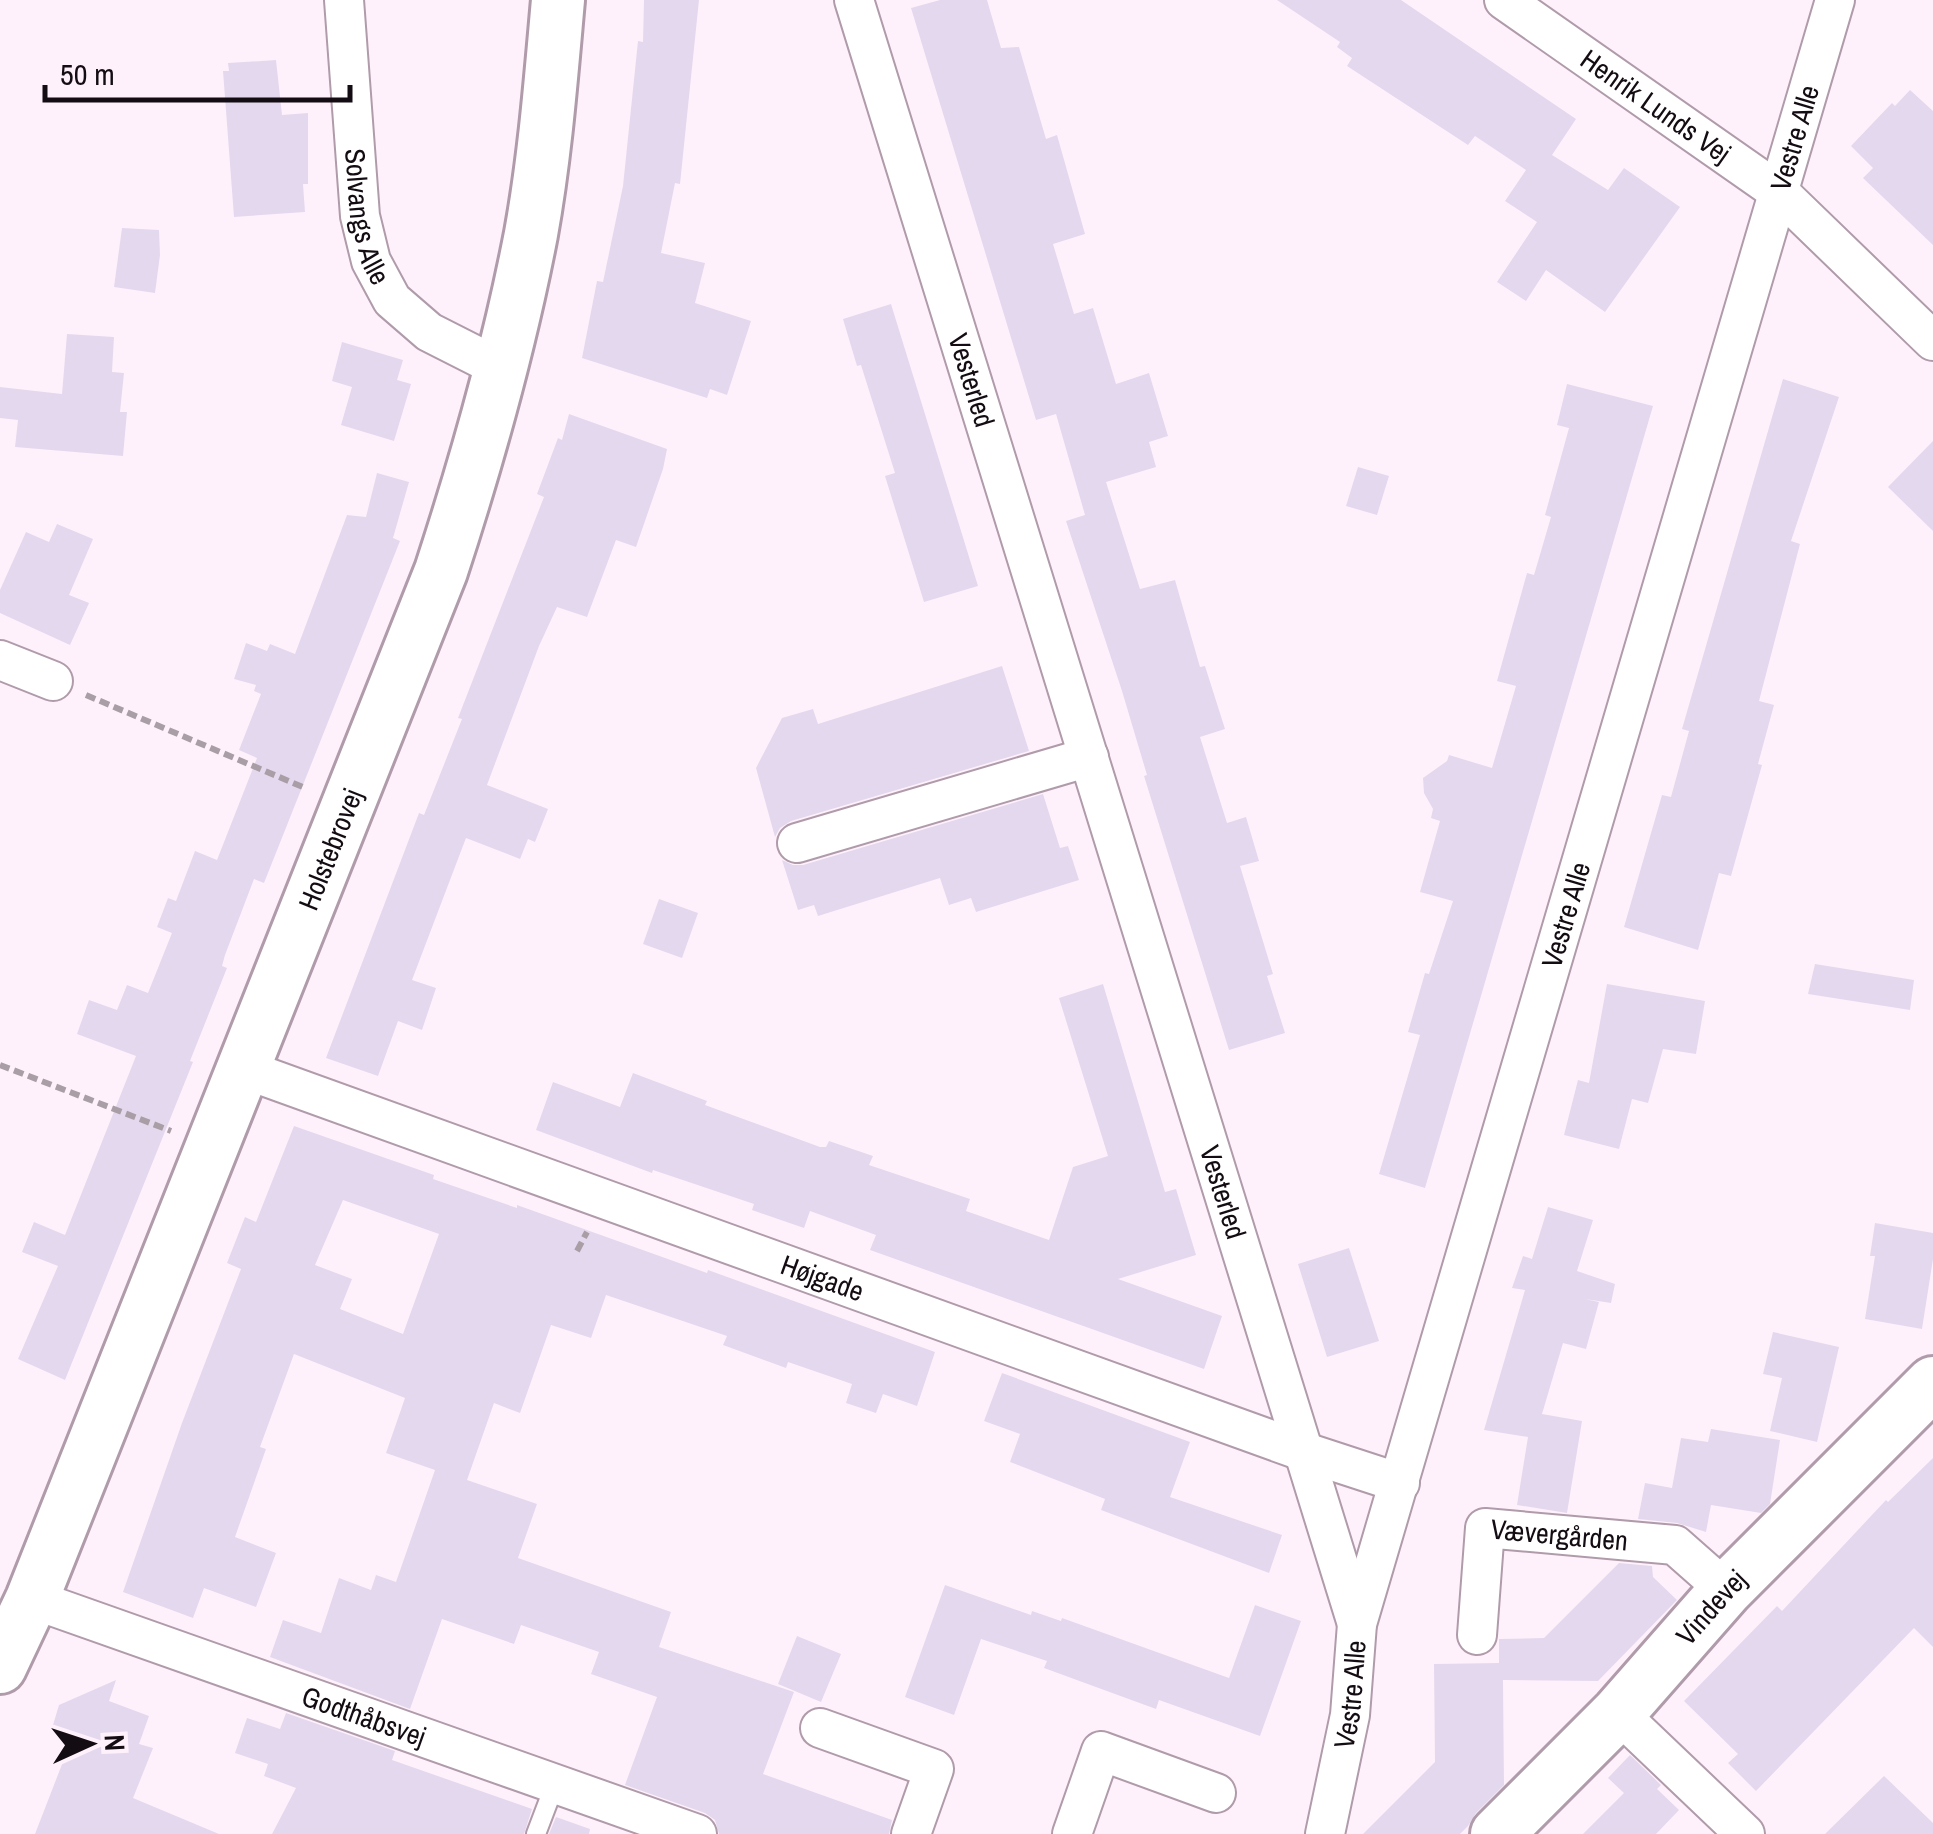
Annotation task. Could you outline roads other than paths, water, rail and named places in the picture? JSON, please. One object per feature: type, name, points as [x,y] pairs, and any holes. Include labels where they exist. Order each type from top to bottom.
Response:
[{"type":"street","name":"Solvangs Alle","points":[[344,0],[360,216],[371,261],[392,300],[429,332],[500,368]]},
{"type":"street","name":"Holstebrovej","points":[[0,1666],[32,1599],[440,572],[481,442],[530,234],[548,112],[558,0]]},
{"type":"street","name":"Vesterled","points":[[854,0],[1357,1624]]},
{"type":"street","name":"Henrik Lunds Vej","points":[[1504,0],[1780,193],[1933,341]]},
{"type":"street","name":"Vestre Alle","points":[[1326,1834],[1350,1715],[1357,1624],[1835,0]]},
{"type":"street","points":[[0,660],[52,681]]},
{"type":"street","points":[[797,844],[1089,757]]},
{"type":"street","name":"Højgade","points":[[244,1069],[1400,1483]]},
{"type":"street","name":"Vindevej","points":[[1497,1834],[1618,1713],[1726,1590],[1933,1384]]},
{"type":"street","name":"Vævergården","points":[[1478,1635],[1485,1528],[1675,1545],[1726,1590]]},
{"type":"street","name":"Godthåbsvej","points":[[32,1599],[697,1834]]},
{"type":"street","points":[[1618,1713],[1745,1834]]},
{"type":"street","points":[[820,1728],[934,1769],[911,1834]]},
{"type":"street","points":[[1072,1834],[1101,1752],[1216,1792]]},
{"type":"lane","points":[[536,1834],[555,1784]]}]
